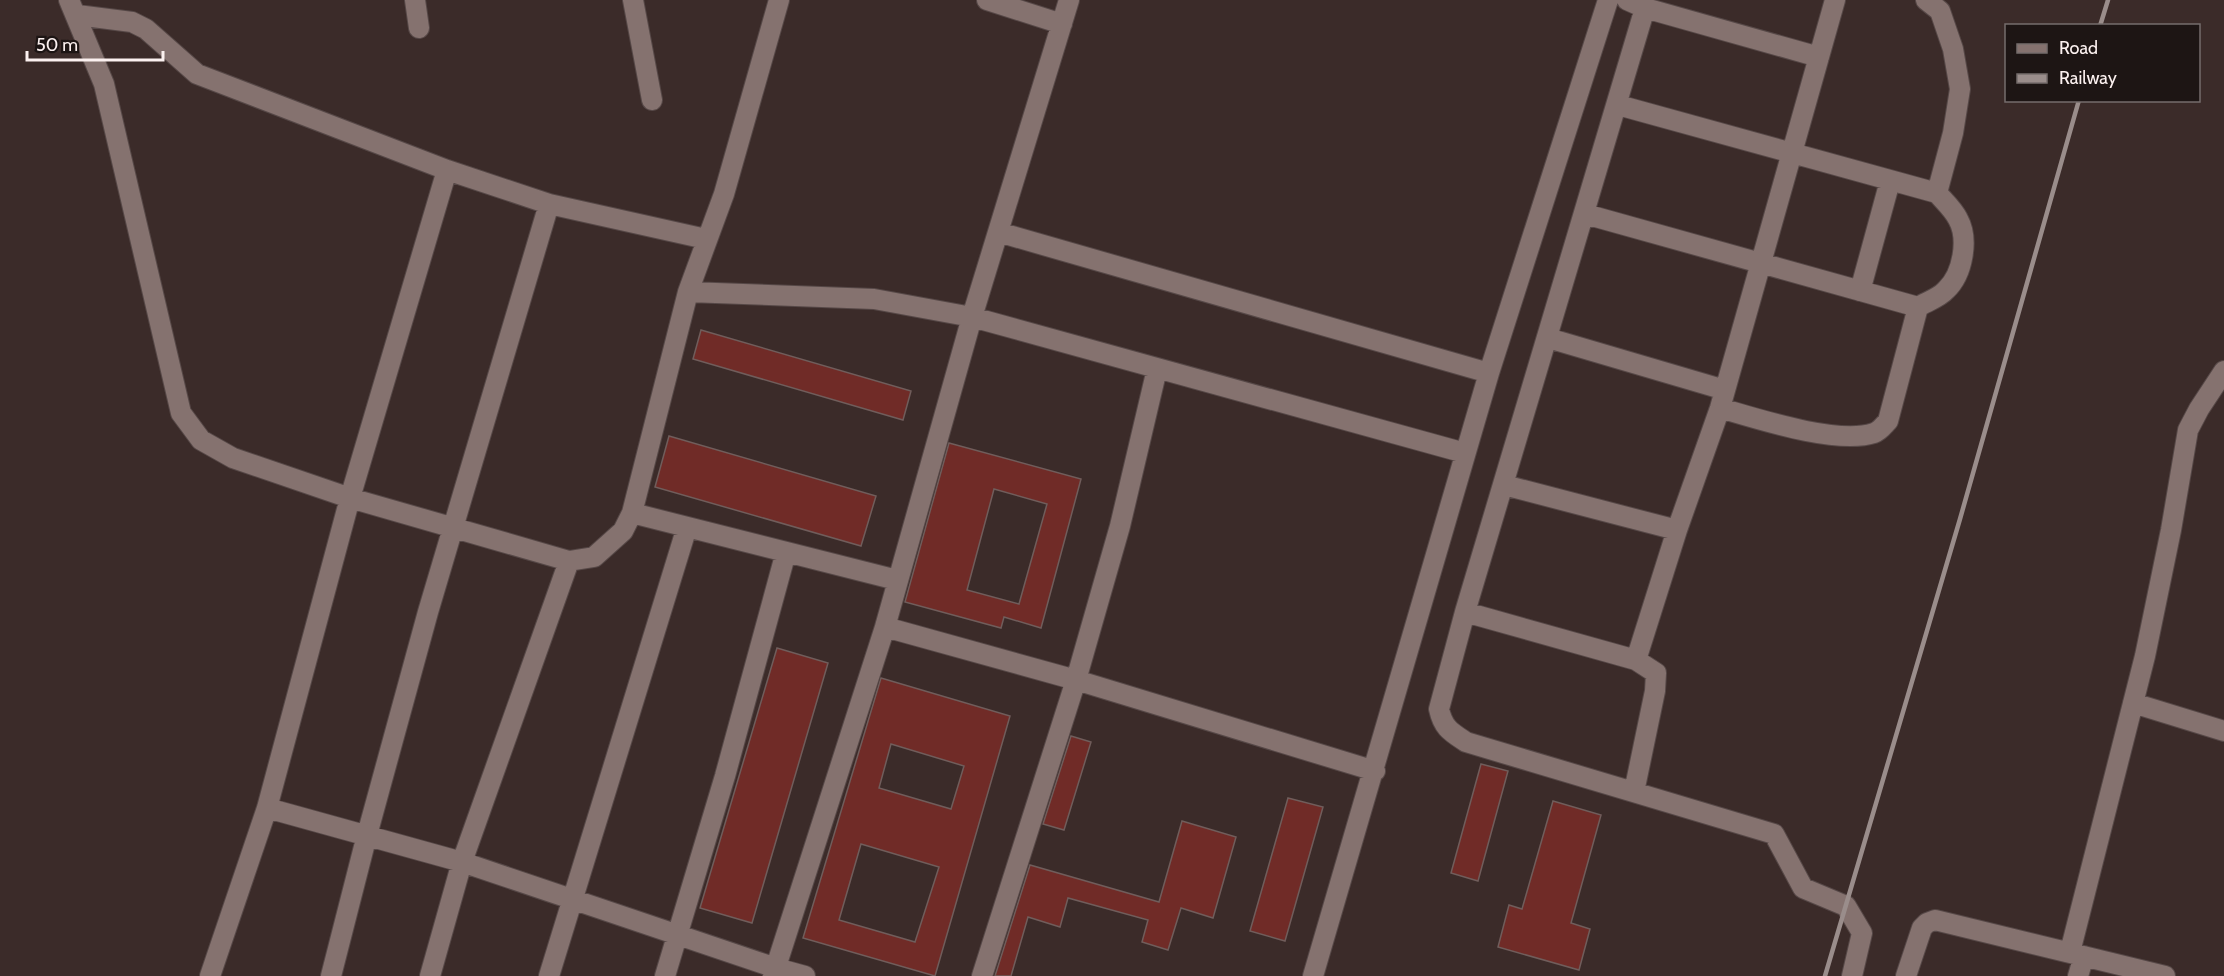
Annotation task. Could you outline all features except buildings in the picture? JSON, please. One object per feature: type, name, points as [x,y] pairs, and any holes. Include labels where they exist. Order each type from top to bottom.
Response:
[{"type":"street","points":[[416,0],[419,28]]},
{"type":"street","points":[[633,0],[652,100]]},
{"type":"street","points":[[73,7],[104,84],[181,413],[201,440],[233,458],[350,498],[569,561],[594,557],[623,531],[633,513],[688,292],[724,194],[778,0]]},
{"type":"street","points":[[987,0],[1062,24]]},
{"type":"street","points":[[774,972],[885,627],[972,317],[1069,0]]},
{"type":"street","points":[[1313,976],[1375,771],[1489,373],[1608,0]]},
{"type":"street","points":[[1627,0],[1645,8],[1819,57]]},
{"type":"street","points":[[1636,660],[1722,399],[1835,0]]},
{"type":"street","points":[[1926,0],[1940,11],[1953,49],[1960,89],[1953,133],[1937,193]]},
{"type":"street","points":[[73,7],[132,22],[146,29],[197,74],[447,170],[549,204],[706,239]]},
{"type":"street","points":[[1645,8],[1618,105],[1465,612],[1439,709],[1442,723],[1454,735],[1466,742],[1774,834],[1803,888],[1846,906],[1862,933],[1852,976]]},
{"type":"street","points":[[1548,338],[1722,399],[1790,428],[1850,436],[1876,432],[1888,421],[1918,308],[1946,291],[1960,266],[1962,234],[1957,217],[1937,193],[1618,105]]},
{"type":"street","points":[[210,976],[267,808],[350,498],[447,170]]},
{"type":"street","points":[[1860,291],[1890,181]]},
{"type":"street","points":[[331,976],[367,835],[453,528],[549,204]]},
{"type":"street","points":[[1585,214],[1918,308]]},
{"type":"street","points":[[998,232],[1489,373]]},
{"type":"street","points":[[688,292],[874,299],[972,317],[1466,453]]},
{"type":"street","points":[[982,976],[1076,680],[1120,526],[1157,369]]},
{"type":"street","points":[[2078,976],[2077,954],[2171,530],[2188,430],[2199,408],[2224,371]]},
{"type":"street","points":[[1504,485],[1677,530]]},
{"type":"street","points":[[633,513],[897,580]]},
{"type":"street","points":[[549,976],[687,527]]},
{"type":"street","points":[[665,976],[725,776],[786,552]]},
{"type":"street","points":[[430,976],[462,862],[569,561]]},
{"type":"street","points":[[1465,612],[1636,660],[1656,673],[1655,691],[1634,792]]},
{"type":"street","points":[[885,627],[1076,680],[1375,771]]},
{"type":"street","points":[[2133,703],[2224,731]]},
{"type":"street","points":[[267,808],[462,862],[677,935],[774,972],[805,976]]},
{"type":"street","points":[[1906,976],[1922,928],[1935,920],[2165,976]]},
{"type":"railway","points":[[2101,24],[2108,0]]},
{"type":"railway","points":[[1825,976],[1960,519],[2078,102]]}]
